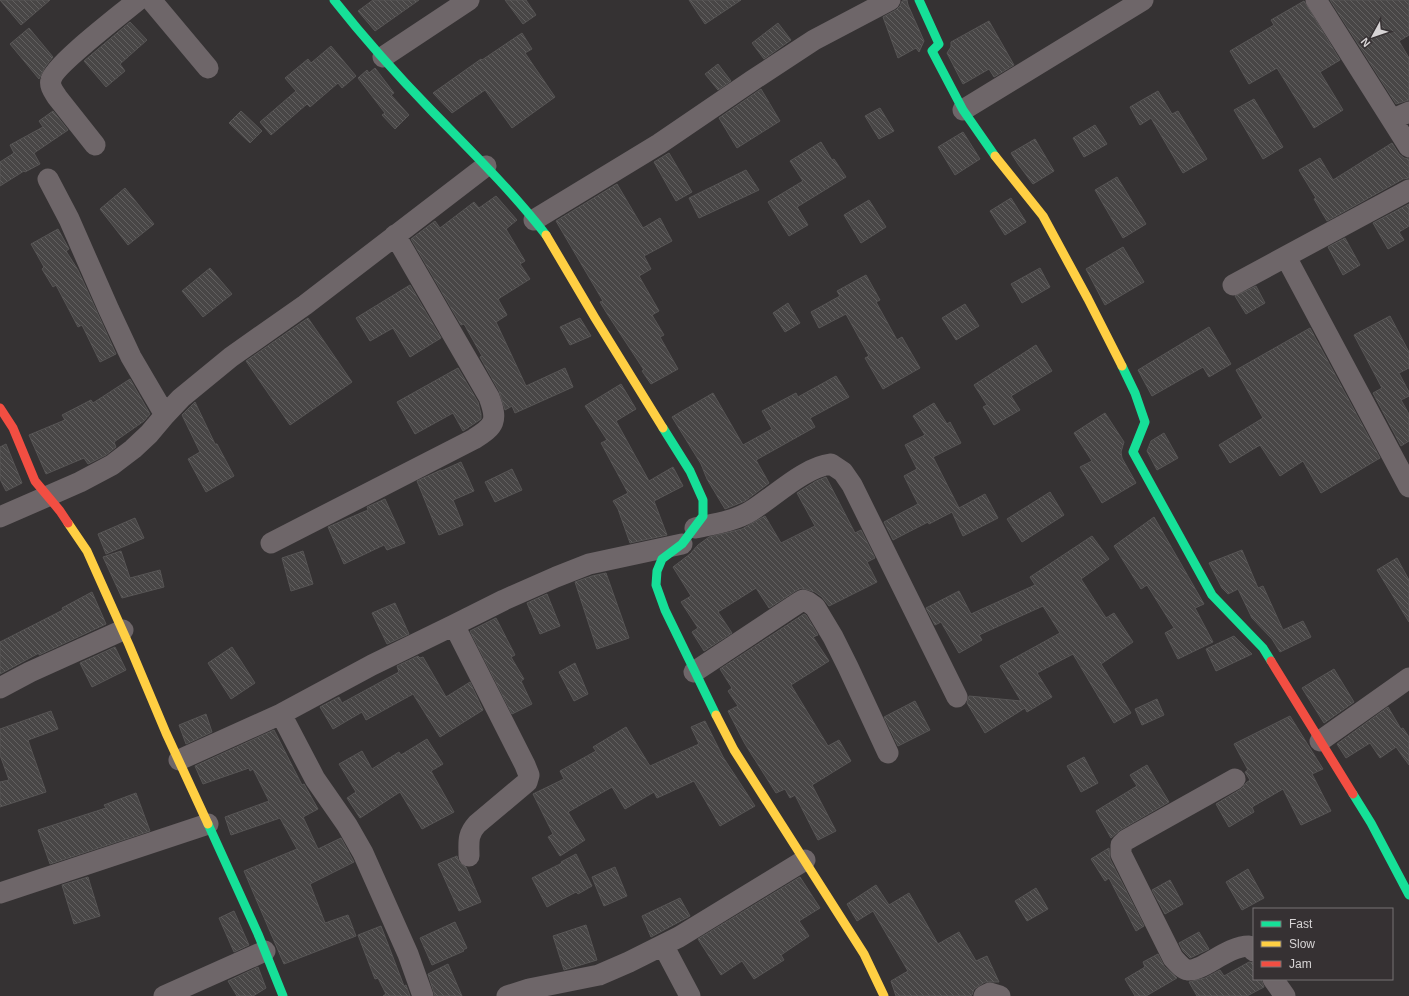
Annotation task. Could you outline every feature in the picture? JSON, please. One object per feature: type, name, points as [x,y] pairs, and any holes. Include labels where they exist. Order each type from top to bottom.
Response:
[{"type":"street","points":[[95,145],[52,90],[50,82],[53,74],[68,58],[138,0]]},
{"type":"street","points":[[151,0],[208,68]]},
{"type":"street","points":[[334,0],[354,26],[382,57],[429,108],[486,166],[546,234],[595,318],[690,471],[703,500],[703,516],[688,536],[662,559],[657,571],[656,585],[665,610],[694,672],[734,750],[864,954],[884,996]]},
{"type":"street","points":[[382,57],[469,0]]},
{"type":"street","points":[[534,220],[659,144],[814,40],[890,0]]},
{"type":"street","points":[[919,0],[939,44],[932,51],[963,110],[994,155],[1043,216],[1088,299],[1135,393],[1145,422],[1133,452],[1212,595],[1263,648],[1371,823],[1408,891]]},
{"type":"street","points":[[963,110],[1143,0]]},
{"type":"street","points":[[1316,0],[1401,115],[1409,147]]},
{"type":"street","points":[[0,517],[80,482],[112,465],[133,449],[149,434],[164,415],[181,398],[231,357],[305,305],[486,166]]},
{"type":"street","points":[[48,179],[70,219],[108,310],[130,357],[164,415]]},
{"type":"street","points":[[1233,285],[1409,190]]},
{"type":"street","points":[[271,543],[474,439],[486,432],[494,422],[494,412],[489,397],[395,235]]},
{"type":"street","points":[[1286,257],[1409,487]]},
{"type":"street","points":[[0,408],[13,428],[35,481],[60,511],[87,551],[123,630],[166,732],[258,934],[283,996]]},
{"type":"street","points":[[179,760],[281,714],[372,665],[504,600],[589,564],[688,536],[750,512],[813,468],[830,464],[843,472],[852,485],[957,697]]},
{"type":"street","points":[[694,672],[798,603],[803,600],[808,602],[815,607],[836,643],[888,753]]},
{"type":"street","points":[[454,625],[529,775],[527,782],[477,824],[471,831],[469,836],[469,856]]},
{"type":"street","points":[[0,688],[30,672],[123,630]]},
{"type":"street","points":[[1320,741],[1409,678]]},
{"type":"street","points":[[281,714],[315,779],[347,825],[363,853],[408,954],[423,996]]},
{"type":"street","points":[[1235,779],[1126,840],[1121,846],[1121,854],[1173,958],[1181,966],[1188,970],[1198,968],[1230,950],[1242,946],[1248,946],[1253,950]]},
{"type":"street","points":[[0,893],[208,824]]},
{"type":"street","points":[[507,996],[529,989],[599,975],[679,937],[805,860]]},
{"type":"street","points":[[663,945],[690,996]]},
{"type":"street","points":[[164,996],[265,951]]},
{"type":"street","points":[[1274,980],[1285,996]]},
{"type":"street","points":[[984,996],[990,993],[1000,996]]},
{"type":"building","points":[[0,0],[50,0],[21,25]]},
{"type":"building","points":[[373,0],[419,0],[375,31],[358,11]]},
{"type":"building","points":[[505,0],[526,0],[536,15],[523,24]]},
{"type":"building","points":[[689,0],[741,0],[705,24]]},
{"type":"building","points":[[907,0],[924,41],[919,52],[916,48],[898,58],[883,17],[896,10],[902,1]]},
{"type":"building","points":[[1330,0],[1409,0],[1409,35],[1399,41],[1409,58],[1409,100],[1396,104]]},
{"type":"building","points":[[1304,1],[1340,60],[1320,72],[1343,110],[1314,128],[1277,68],[1249,84],[1230,51],[1274,25],[1271,20]]},
{"type":"building","points":[[989,21],[1014,65],[994,77],[989,69],[963,84],[947,53],[951,47],[951,42]]},
{"type":"building","points":[[130,22],[147,40],[120,64],[125,71],[106,87],[84,61]]},
{"type":"building","points":[[778,23],[791,40],[764,59],[752,43]]},
{"type":"building","points":[[29,28],[53,57],[45,67],[39,79],[10,44]]},
{"type":"building","points":[[522,33],[532,49],[525,53],[555,97],[512,128],[485,90],[452,113],[433,93],[481,59],[482,60]]},
{"type":"building","points":[[331,46],[356,76],[342,88],[338,83],[310,107],[307,104],[271,135],[260,122],[296,91],[285,78],[308,59],[311,63]]},
{"type":"building","points":[[718,64],[731,81],[718,90],[705,74]]},
{"type":"building","points":[[375,68],[394,93],[391,95],[409,115],[395,129],[382,115],[385,113],[358,78],[367,70],[369,73]]},
{"type":"building","points":[[761,89],[780,121],[737,148],[719,118]]},
{"type":"building","points":[[1158,91],[1172,114],[1178,111],[1207,159],[1183,173],[1151,118],[1140,125],[1130,107]]},
{"type":"building","points":[[1254,99],[1283,147],[1263,159],[1234,110]]},
{"type":"building","points":[[880,108],[894,131],[879,139],[865,116]]},
{"type":"building","points":[[53,111],[68,130],[34,153],[40,164],[25,172],[24,171],[0,186],[0,162],[14,153],[10,145],[43,127],[39,121]]},
{"type":"building","points":[[241,111],[262,131],[250,143],[229,123]]},
{"type":"building","points":[[1095,125],[1107,144],[1084,157],[1073,138]]},
{"type":"building","points":[[963,132],[980,159],[955,175],[938,147]]},
{"type":"building","points":[[1035,139],[1054,171],[1033,184],[1011,153]]},
{"type":"building","points":[[821,142],[832,160],[834,159],[846,177],[797,207],[808,225],[789,236],[768,202],[803,181],[790,161]]},
{"type":"building","points":[[1392,143],[1399,154],[1404,158],[1409,159],[1409,178],[1403,179],[1327,221],[1314,199],[1316,198],[1299,170],[1320,158],[1333,180]]},
{"type":"building","points":[[669,153],[692,192],[676,201],[654,162]]},
{"type":"building","points":[[746,170],[759,190],[699,218],[689,198]]},
{"type":"building","points":[[1117,177],[1146,224],[1123,238],[1095,190]]},
{"type":"building","points":[[617,184],[643,228],[660,218],[672,241],[644,256],[651,269],[639,276],[659,311],[652,315],[664,335],[660,337],[678,369],[651,384],[642,371],[644,370],[600,302],[603,301],[556,221]]},
{"type":"building","points":[[125,188],[154,224],[128,245],[100,209]]},
{"type":"building","points":[[496,196],[517,220],[506,229],[525,261],[520,264],[530,279],[498,299],[507,315],[496,322],[526,386],[565,368],[573,387],[515,413],[512,406],[505,410],[499,391],[480,357],[482,356],[464,324],[461,325],[411,239],[435,221],[440,228],[474,202],[479,208]]},
{"type":"building","points":[[1011,198],[1026,222],[1005,235],[990,211]]},
{"type":"building","points":[[869,200],[886,227],[861,243],[844,215]]},
{"type":"building","points":[[1409,204],[1409,226],[1399,232],[1404,240],[1388,249],[1373,223]]},
{"type":"building","points":[[58,229],[69,249],[66,251],[78,270],[116,354],[100,362],[82,325],[78,327],[56,285],[53,287],[42,269],[44,267],[31,244]]},
{"type":"building","points":[[1345,238],[1360,265],[1343,275],[1328,247]]},
{"type":"building","points":[[1123,247],[1144,282],[1105,305],[1086,269]]},
{"type":"building","points":[[210,268],[232,294],[203,317],[182,291]]},
{"type":"building","points":[[1040,268],[1050,287],[1022,303],[1011,284]]},
{"type":"building","points":[[866,275],[880,300],[876,302],[897,340],[902,337],[920,368],[883,389],[865,358],[869,356],[846,314],[819,328],[811,312],[840,296],[837,291]]},
{"type":"building","points":[[410,285],[441,338],[410,357],[393,328],[370,341],[356,318]]},
{"type":"building","points":[[1256,286],[1265,303],[1246,314],[1235,296]]},
{"type":"building","points":[[788,303],[800,323],[785,332],[773,313]]},
{"type":"building","points":[[965,304],[979,326],[956,340],[942,318]]},
{"type":"building","points":[[1390,316],[1409,352],[1409,368],[1399,373],[1409,392],[1409,396],[1401,400],[1409,414],[1409,441],[1401,446],[1373,393],[1382,388],[1354,335]]},
{"type":"building","points":[[308,318],[352,382],[290,425],[246,361]]},
{"type":"building","points":[[580,318],[591,336],[570,345],[560,327]]},
{"type":"building","points":[[1209,327],[1231,364],[1209,377],[1203,367],[1152,396],[1138,370]]},
{"type":"building","points":[[1310,328],[1380,458],[1321,493],[1303,461],[1280,476],[1260,445],[1230,463],[1219,445],[1263,418],[1236,370]]},
{"type":"building","points":[[1036,345],[1052,371],[1011,396],[1020,410],[994,425],[983,407],[987,405],[974,385]]},
{"type":"building","points":[[458,368],[478,402],[481,419],[463,431],[453,413],[415,434],[397,402]]},
{"type":"building","points":[[836,376],[849,397],[810,418],[815,427],[756,460],[769,483],[745,501],[725,509],[707,479],[701,464],[672,417],[713,393],[743,445],[772,429],[762,411],[796,393],[798,397]]},
{"type":"building","points":[[130,379],[150,414],[144,421],[114,442],[116,447],[106,455],[88,464],[84,458],[46,474],[29,435],[65,420],[62,415],[91,400],[93,403]]},
{"type":"building","points":[[621,384],[636,409],[616,421],[649,481],[673,467],[683,486],[654,501],[667,535],[630,543],[618,509],[613,501],[628,493],[601,443],[607,440],[585,406]]},
{"type":"building","points":[[195,402],[215,444],[217,444],[234,476],[206,492],[188,459],[200,452],[182,415]]},
{"type":"building","points":[[934,403],[947,424],[950,422],[961,443],[933,457],[959,508],[985,494],[998,518],[963,536],[952,512],[929,524],[928,522],[893,540],[884,522],[918,504],[904,476],[917,469],[905,445],[925,435],[913,416]]},
{"type":"building","points":[[1105,413],[1124,442],[1121,452],[1122,458],[1136,483],[1102,503],[1080,467],[1092,461],[1074,433]]},
{"type":"building","points":[[1164,433],[1178,458],[1157,470],[1147,451],[1151,441]]},
{"type":"building","points":[[6,444],[22,483],[6,491],[0,479],[0,447]]},
{"type":"building","points":[[461,462],[474,491],[453,500],[463,525],[439,535],[417,481]]},
{"type":"building","points":[[512,469],[522,490],[495,502],[485,482]]},
{"type":"building","points":[[826,477],[855,533],[861,530],[875,558],[867,562],[877,582],[829,606],[822,597],[815,592],[802,588],[769,608],[756,588],[718,612],[732,633],[704,651],[692,632],[698,628],[681,602],[691,596],[673,567],[709,537],[742,529],[765,516],[781,543],[815,526],[797,493],[816,481]]},
{"type":"building","points":[[1050,492],[1064,515],[1022,542],[1007,519]]},
{"type":"building","points":[[385,499],[405,543],[387,550],[384,545],[344,564],[328,527],[368,510],[367,507]]},
{"type":"building","points":[[1154,517],[1204,604],[1195,608],[1213,642],[1178,659],[1165,633],[1174,628],[1147,585],[1141,589],[1114,546]]},
{"type":"building","points":[[135,518],[144,538],[106,554],[98,534]]},
{"type":"building","points":[[1092,536],[1109,559],[1081,579],[1106,618],[1114,613],[1133,642],[1101,664],[1131,713],[1114,723],[1073,654],[1037,673],[1052,697],[1027,712],[1025,708],[985,733],[967,703],[969,696],[1021,701],[1000,666],[1060,633],[1043,606],[979,635],[982,640],[959,653],[941,622],[935,625],[926,608],[959,591],[971,614],[1035,585],[1030,577]]},
{"type":"building","points":[[1242,550],[1258,588],[1263,586],[1283,630],[1303,621],[1311,637],[1280,652],[1272,639],[1252,618],[1238,589],[1228,594],[1222,588],[1209,563]]},
{"type":"building","points":[[121,551],[130,578],[160,570],[164,587],[122,598],[103,557]]},
{"type":"building","points":[[303,551],[313,584],[291,591],[282,558]]},
{"type":"building","points":[[1397,558],[1409,580],[1409,622],[1377,570]]},
{"type":"building","points":[[606,573],[629,638],[597,649],[575,582]]},
{"type":"building","points":[[92,592],[106,624],[39,655],[39,653],[0,674],[0,642],[63,610],[62,608]]},
{"type":"building","points":[[547,594],[560,626],[540,634],[527,603]]},
{"type":"building","points":[[395,603],[409,634],[387,644],[372,613]]},
{"type":"building","points":[[804,614],[818,635],[813,637],[829,661],[791,685],[828,746],[839,740],[851,761],[812,785],[836,831],[818,840],[795,795],[790,798],[785,789],[776,793],[745,744],[728,711],[738,706],[728,691],[732,688],[720,669]]},
{"type":"building","points":[[496,618],[515,655],[511,657],[524,679],[521,681],[532,704],[512,714],[470,631]]},
{"type":"building","points":[[1234,636],[1252,654],[1216,671],[1206,649]]},
{"type":"building","points":[[115,647],[126,670],[92,687],[80,663]]},
{"type":"building","points":[[232,647],[255,683],[231,699],[208,663]]},
{"type":"building","points":[[418,656],[420,658],[423,657],[446,697],[470,682],[483,710],[440,737],[413,694],[366,720],[362,712],[333,729],[320,707],[339,697],[342,703],[399,672],[397,666]]},
{"type":"building","points":[[575,663],[588,694],[574,701],[559,672]]},
{"type":"building","points":[[1334,669],[1354,702],[1324,723],[1302,688]]},
{"type":"building","points":[[1157,699],[1164,715],[1142,725],[1135,709]]},
{"type":"building","points":[[915,701],[930,730],[898,746],[884,717]]},
{"type":"building","points":[[1388,707],[1401,729],[1403,728],[1409,737],[1409,765],[1396,747],[1380,758],[1370,743],[1346,758],[1337,744]]},
{"type":"building","points":[[51,711],[58,729],[28,740],[46,792],[0,807],[0,782],[9,780],[0,755],[0,729]]},
{"type":"building","points":[[206,714],[212,732],[186,744],[179,725]]},
{"type":"building","points":[[1290,716],[1323,769],[1312,774],[1331,811],[1301,825],[1283,789],[1252,807],[1254,812],[1229,827],[1216,804],[1241,789],[1250,780],[1245,772],[1248,770],[1234,744]]},
{"type":"building","points":[[705,721],[723,757],[755,806],[720,826],[694,781],[657,798],[654,792],[625,809],[612,787],[568,812],[585,840],[560,856],[548,837],[553,834],[533,794],[564,779],[560,771],[596,751],[593,747],[626,727],[650,766],[699,744],[691,727]]},
{"type":"building","points":[[274,730],[302,785],[304,784],[318,809],[303,817],[318,849],[341,838],[354,862],[310,884],[325,923],[348,915],[356,936],[284,964],[244,871],[297,849],[280,818],[231,835],[225,817],[269,801],[253,769],[250,771],[249,768],[203,784],[195,766]]},
{"type":"building","points":[[427,739],[443,764],[431,771],[454,812],[422,829],[400,792],[360,818],[347,798],[356,792],[339,764],[362,751],[372,769],[399,752],[401,755]]},
{"type":"building","points":[[1084,757],[1098,783],[1081,792],[1067,766]]},
{"type":"building","points":[[1147,765],[1169,802],[1120,830],[1111,838],[1096,811],[1137,786],[1130,775]]},
{"type":"building","points":[[136,793],[150,831],[50,864],[38,830],[106,808],[104,805]]},
{"type":"building","points":[[1109,848],[1110,859],[1144,926],[1136,931],[1109,878],[1105,881],[1091,859]]},
{"type":"building","points":[[576,854],[592,886],[578,894],[576,892],[547,907],[532,878]]},
{"type":"building","points":[[457,856],[459,862],[466,867],[481,902],[459,911],[438,864]]},
{"type":"building","points":[[615,867],[627,896],[604,906],[592,877]]},
{"type":"building","points":[[1248,869],[1264,898],[1242,910],[1226,882]]},
{"type":"building","points":[[88,877],[100,916],[74,924],[62,885]]},
{"type":"building","points":[[800,877],[820,908],[799,921],[809,936],[781,955],[784,960],[754,979],[742,961],[721,975],[698,939]]},
{"type":"building","points":[[1170,880],[1183,904],[1165,914],[1152,890]]},
{"type":"building","points":[[876,885],[889,905],[909,893],[938,944],[959,932],[976,961],[987,956],[999,982],[985,982],[974,989],[972,995],[970,996],[896,996],[891,981],[908,971],[873,911],[857,921],[847,904]]},
{"type":"building","points":[[1036,888],[1048,909],[1027,921],[1015,901]]},
{"type":"building","points":[[680,898],[690,916],[651,937],[642,916]]},
{"type":"building","points":[[234,911],[249,945],[234,952],[219,918]]},
{"type":"building","points":[[455,922],[467,948],[463,950],[464,951],[432,965],[420,938]]},
{"type":"building","points":[[586,925],[597,960],[564,970],[553,936]]},
{"type":"building","points":[[381,926],[404,986],[406,985],[410,996],[383,996],[386,994],[378,978],[375,979],[358,935]]},
{"type":"building","points":[[1199,932],[1209,949],[1190,958],[1183,951],[1179,943]]},
{"type":"building","points":[[1158,954],[1164,966],[1177,978],[1146,996],[1135,996],[1125,979],[1145,967],[1143,962]]},
{"type":"building","points":[[1249,962],[1253,963],[1253,980],[1261,980],[1264,987],[1247,996],[1197,996],[1189,982],[1205,978],[1220,970],[1224,976]]},
{"type":"building","points":[[448,964],[462,996],[435,996],[428,974]]},
{"type":"building","points":[[258,967],[266,988],[253,996],[237,996],[228,981]]},
{"type":"traffic: fast","points":[[334,0],[393,70],[505,186],[546,235]]},
{"type":"traffic: fast","points":[[919,0],[939,44],[932,51],[963,110],[995,156]]},
{"type":"traffic: fast","points":[[1122,366],[1135,393],[1145,422],[1133,452],[1212,595],[1263,648],[1271,661]]},
{"type":"traffic: fast","points":[[663,428],[690,471],[703,500],[703,516],[682,544],[662,559],[657,571],[656,585],[665,610],[716,715]]},
{"type":"traffic: fast","points":[[1353,794],[1371,823],[1409,895]]},
{"type":"traffic: fast","points":[[208,824],[258,934],[283,996]]},
{"type":"traffic: slow","points":[[995,156],[1043,216],[1122,366]]},
{"type":"traffic: slow","points":[[546,235],[663,428]]},
{"type":"traffic: slow","points":[[68,523],[87,551],[166,733],[208,824]]},
{"type":"traffic: slow","points":[[716,715],[734,750],[864,954],[884,996]]},
{"type":"traffic: jam","points":[[0,408],[13,428],[35,481],[68,523]]},
{"type":"traffic: jam","points":[[1271,661],[1353,794]]}]
